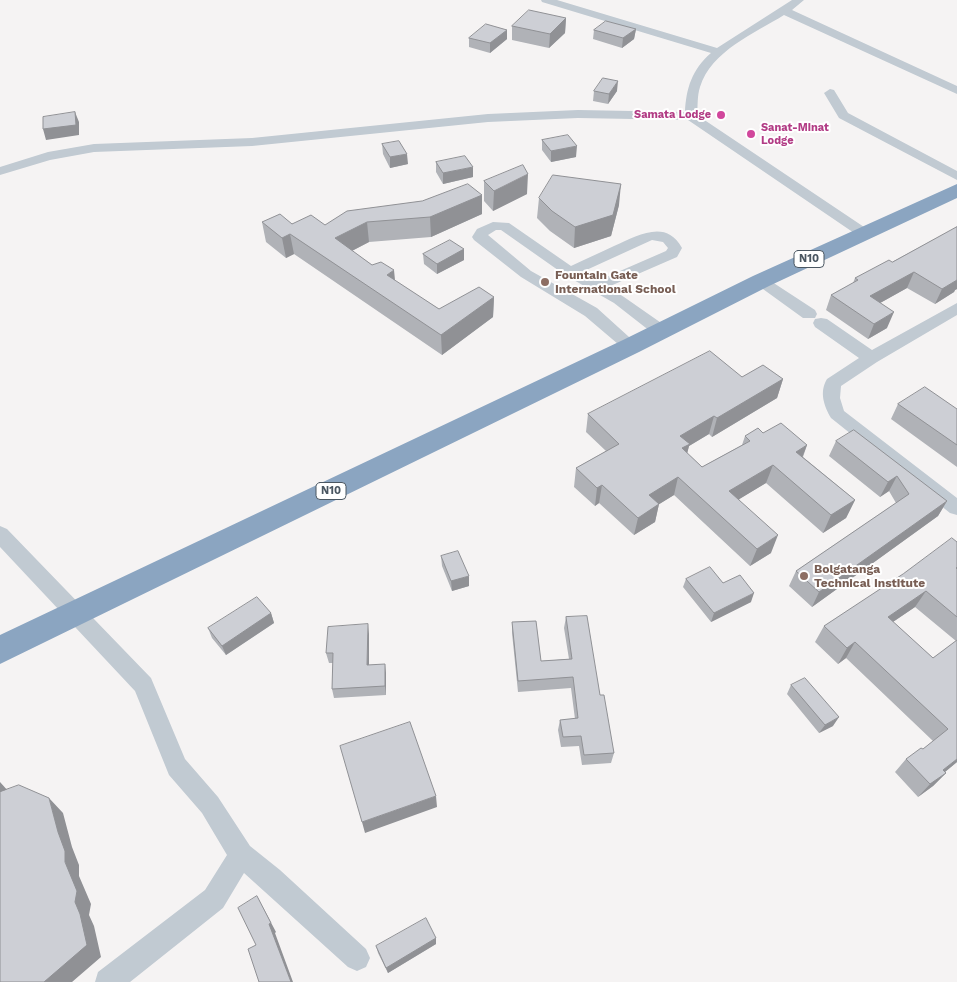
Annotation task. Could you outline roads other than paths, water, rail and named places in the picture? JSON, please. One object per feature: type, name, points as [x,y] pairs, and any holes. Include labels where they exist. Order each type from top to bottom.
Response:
[{"type":"highway","name":"N10","points":[[0,650],[631,346],[761,281],[957,190]]},
{"type":"street","points":[[691,116],[694,86],[702,70],[718,52],[785,11],[799,0]]},
{"type":"street","points":[[553,1],[718,52]]},
{"type":"street","points":[[785,11],[957,90]]},
{"type":"street","points":[[830,93],[843,115],[957,176]]},
{"type":"street","points":[[0,171],[48,156],[94,148],[252,142],[488,118],[578,114],[691,116],[865,234]]},
{"type":"street","points":[[631,346],[591,312],[558,295],[526,274],[479,237],[482,232],[493,226],[504,226],[570,272],[619,300],[661,331]]},
{"type":"street","points":[[570,272],[649,236],[661,235],[672,241],[675,248],[672,254],[596,287]]},
{"type":"street","points":[[761,281],[871,358]]},
{"type":"street","points":[[957,308],[871,358],[833,383],[831,398],[837,414],[957,508]]},
{"type":"street","points":[[0,534],[143,685],[177,767],[210,805],[241,855],[271,879],[357,958]]},
{"type":"street","points":[[108,982],[214,899],[241,855]]},
{"type":"place","name":"Samata Lodge","points":[[721,115]]},
{"type":"place","name":"Sanat-Minat Lodge","points":[[751,134]]},
{"type":"place","name":"Fountain Gate International School","points":[[545,282]]},
{"type":"place","name":"Bolgatanga Technical Institute","points":[[804,576]]}]
